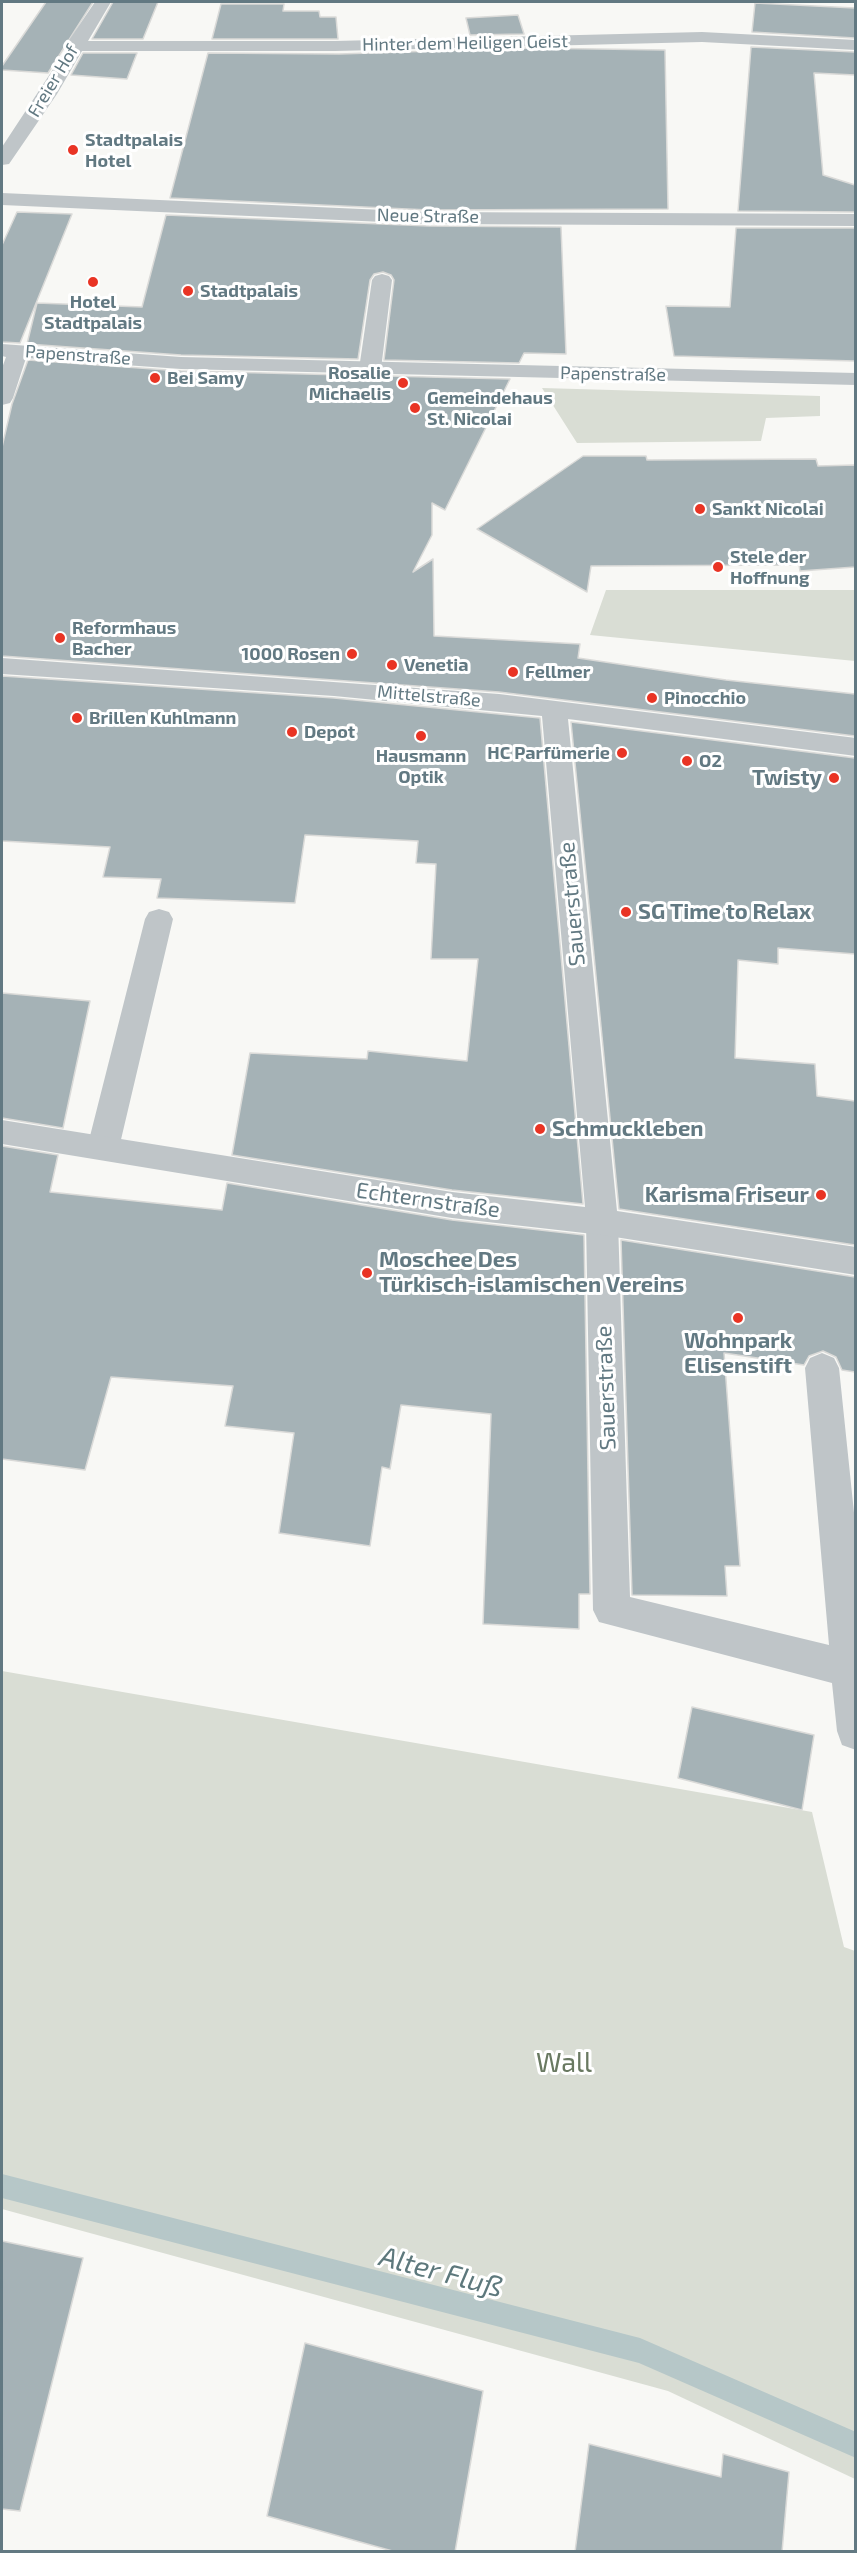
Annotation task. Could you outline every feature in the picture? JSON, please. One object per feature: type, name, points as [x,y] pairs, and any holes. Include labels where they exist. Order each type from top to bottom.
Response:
[{"type":"street","name":"Freier Hof","points":[[2,160],[48,94],[74,46],[103,2]]},
{"type":"street","name":"Hinter dem Heiligen Geist","points":[[74,46],[347,46],[702,38],[855,45]]},
{"type":"street","name":"Neue Straße","points":[[2,199],[429,218],[855,220]]},
{"type":"street","points":[[370,369],[382,280]]},
{"type":"street","points":[[2,398],[10,350]]},
{"type":"street","name":"Papenstraße","points":[[10,350],[181,363],[855,379]]},
{"type":"street","name":"Mittelstraße","points":[[2,666],[334,688],[554,708],[855,747]]},
{"type":"street","name":"Sauerstraße","points":[[554,708],[602,1222],[612,1610],[850,1668]]},
{"type":"street","points":[[104,1148],[159,919]]},
{"type":"street","name":"Echternstraße","points":[[2,1132],[452,1205],[602,1222],[855,1261]]},
{"type":"street","points":[[822,1368],[855,1731]]},
{"type":"green space","points":[[542,388],[820,396],[820,416],[766,418],[761,441],[577,443]]},
{"type":"green space","points":[[606,590],[855,590],[855,661],[590,635]]},
{"type":"green space","name":"Wall","points":[[2,1671],[812,1812],[844,1947],[855,1951],[855,2479],[668,2391],[2,2209]]},
{"type":"building","points":[[46,2],[93,2],[48,73],[2,70],[2,66]]},
{"type":"building","points":[[113,2],[158,2],[143,39],[92,39]]},
{"type":"building","points":[[755,3],[855,8],[855,38],[752,32]]},
{"type":"building","points":[[221,4],[284,4],[283,11],[319,11],[320,17],[336,17],[338,39],[212,39]]},
{"type":"building","points":[[518,15],[524,34],[470,35],[466,18]]},
{"type":"building","points":[[751,47],[855,52],[855,75],[814,73],[823,175],[855,185],[855,212],[738,211]]},
{"type":"building","points":[[529,48],[665,50],[668,209],[429,210],[170,198],[208,53],[339,54]]},
{"type":"building","points":[[83,53],[137,53],[127,79],[71,75]]},
{"type":"building","points":[[17,212],[72,214],[20,343],[2,342],[2,245]]},
{"type":"building","points":[[166,215],[429,226],[561,227],[566,354],[524,353],[519,363],[384,360],[394,280],[391,275],[383,272],[374,274],[370,280],[358,359],[181,355],[27,344],[37,303],[142,307]]},
{"type":"building","points":[[736,228],[855,228],[855,361],[674,356],[666,306],[730,307]]},
{"type":"building","points":[[28,360],[181,371],[510,379],[445,510],[432,503],[432,535],[413,572],[433,559],[434,636],[580,644],[578,658],[726,680],[855,694],[855,736],[499,692],[2,656],[2,447],[12,404]]},
{"type":"building","name":"Sankt Nicolai","points":[[583,456],[646,456],[647,460],[816,459],[818,466],[855,465],[855,567],[800,571],[799,565],[591,566],[587,592],[477,529]]},
{"type":"building","points":[[2,676],[334,698],[540,718],[583,1204],[452,1190],[232,1155],[250,1053],[367,1059],[368,1051],[467,1061],[478,959],[431,959],[436,864],[416,863],[418,841],[305,835],[295,903],[157,898],[161,879],[103,877],[110,847],[2,841]]},
{"type":"building","points":[[571,722],[855,758],[855,954],[778,948],[778,964],[738,960],[735,1058],[815,1064],[817,1096],[855,1101],[855,1245],[619,1209]]},
{"type":"building","points":[[2,993],[90,1001],[63,1128],[2,1118]]},
{"type":"building","points":[[2,1146],[58,1155],[50,1192],[222,1210],[227,1183],[452,1220],[584,1235],[590,1594],[579,1594],[579,1629],[483,1624],[491,1414],[401,1405],[390,1469],[382,1467],[370,1546],[279,1533],[294,1433],[225,1426],[233,1386],[111,1377],[85,1470],[2,1459]]},
{"type":"building","points":[[621,1240],[855,1277],[855,1372],[842,1370],[836,1357],[823,1351],[809,1356],[804,1365],[724,1353],[740,1566],[725,1566],[727,1596],[632,1595]]},
{"type":"building","points":[[692,1707],[814,1735],[802,1810],[678,1778]]},
{"type":"building","points":[[2,2241],[83,2258],[20,2511],[2,2509]]},
{"type":"building","points":[[305,2343],[483,2391],[455,2552],[396,2552],[267,2516]]},
{"type":"building","points":[[589,2444],[721,2477],[723,2454],[789,2472],[782,2552],[575,2552]]},
{"type":"waterway","name":"Alter Fluß","points":[[2,2186],[640,2351],[856,2445]]},
{"type":"place","name":"Stadtpalais Hotel","points":[[73,150]]},
{"type":"place","name":"Hotel Stadtpalais","points":[[93,282]]},
{"type":"place","name":"Stadtpalais","points":[[188,291]]},
{"type":"place","name":"Bei Samy","points":[[155,378]]},
{"type":"place","name":"Rosalie Michaelis","points":[[403,383]]},
{"type":"place","name":"Gemeindehaus St. Nicolai","points":[[415,408]]},
{"type":"place","name":"Sankt Nicolai","points":[[700,509]]},
{"type":"place","name":"Stele der Hoffnung","points":[[718,567]]},
{"type":"place","name":"Reformhaus Bacher","points":[[60,638]]},
{"type":"place","name":"1000 Rosen","points":[[352,654]]},
{"type":"place","name":"Venetia","points":[[392,665]]},
{"type":"place","name":"Fellmer","points":[[513,672]]},
{"type":"place","name":"Pinocchio","points":[[652,698]]},
{"type":"place","name":"Brillen Kuhlmann","points":[[77,718]]},
{"type":"place","name":"Depot","points":[[292,732]]},
{"type":"place","name":"Hausmann Optik","points":[[421,736]]},
{"type":"place","name":"HC Parfümerie","points":[[622,753]]},
{"type":"place","name":"O2","points":[[687,761]]},
{"type":"place","name":"Twisty","points":[[834,778]]},
{"type":"place","name":"SG Time to Relax","points":[[626,912]]},
{"type":"place","name":"Schmuckleben","points":[[540,1129]]},
{"type":"place","name":"Karisma Friseur","points":[[821,1195]]},
{"type":"place","name":"Moschee Des Türkisch-islamischen Vereins","points":[[367,1273]]},
{"type":"place","name":"Wohnpark Elisenstift","points":[[738,1318]]}]
